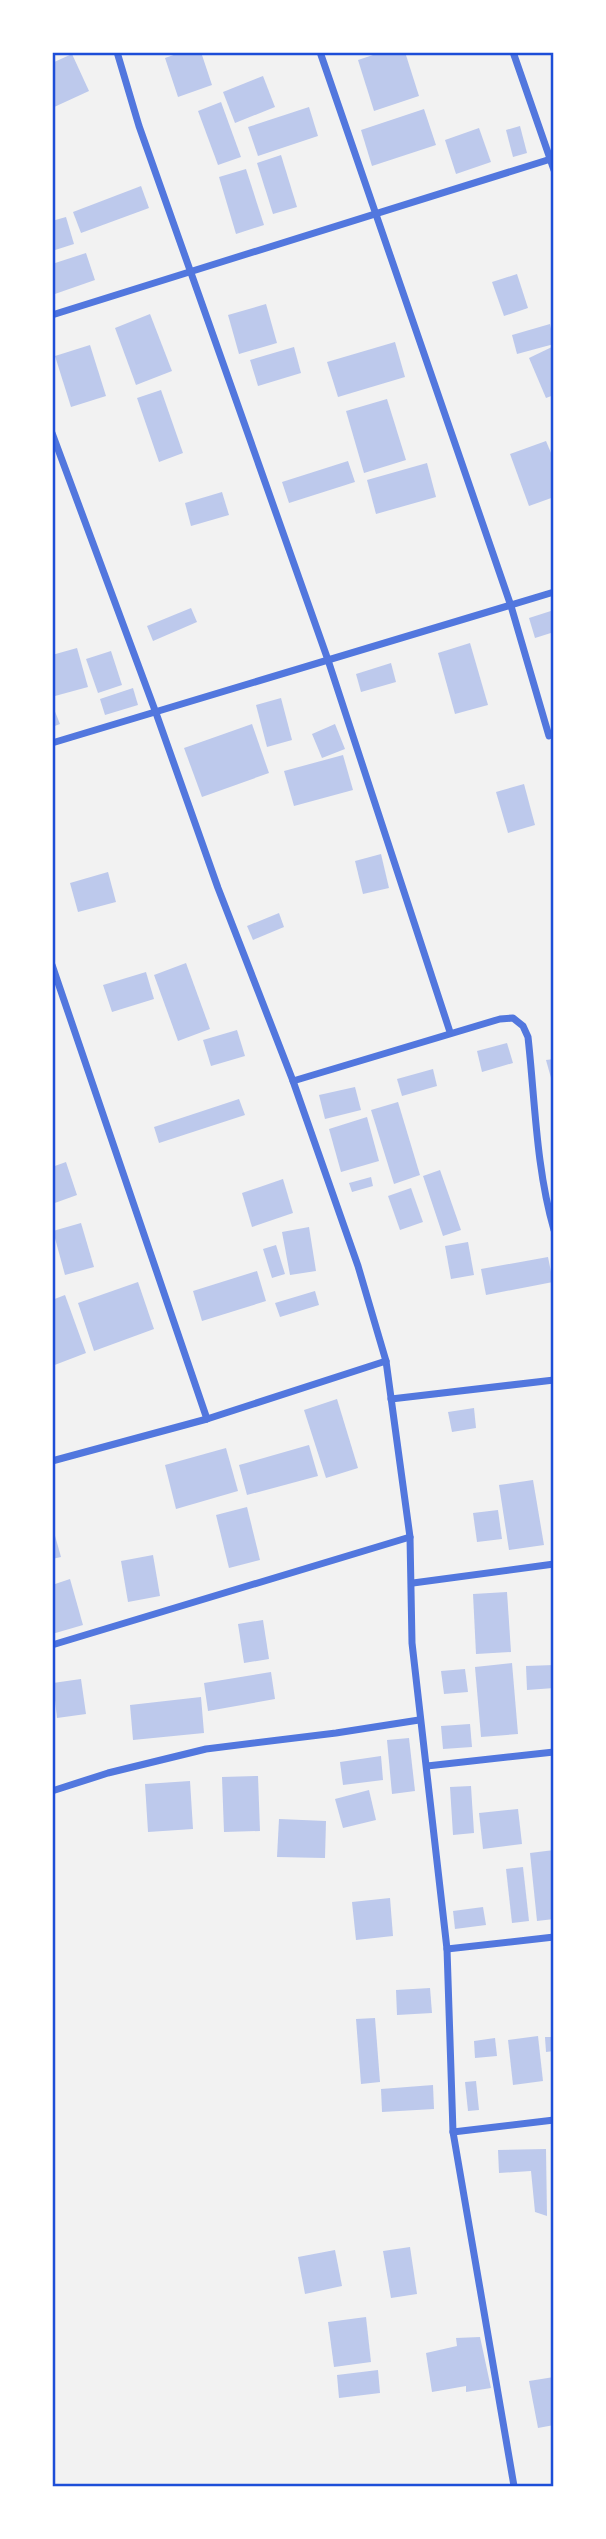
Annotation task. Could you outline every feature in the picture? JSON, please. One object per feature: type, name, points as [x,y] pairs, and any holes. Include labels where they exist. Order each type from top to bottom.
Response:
[{"type":"street","points":[[117,52],[139,126],[328,660],[450,1032]]},
{"type":"street","points":[[320,52],[511,606],[549,736]]},
{"type":"street","points":[[513,52],[554,170]]},
{"type":"street","points":[[52,315],[552,158]]},
{"type":"street","points":[[52,433],[218,888],[293,1081],[358,1266],[386,1360],[411,1537],[412,1643],[447,1949],[453,2132],[514,2487]]},
{"type":"street","points":[[52,743],[554,592]]},
{"type":"street","points":[[52,965],[207,1419]]},
{"type":"street","points":[[293,1081],[450,1032],[500,1018],[513,1018],[523,1026],[528,1037],[547,1208],[554,1230]]},
{"type":"street","points":[[52,1461],[207,1419],[386,1360]]},
{"type":"street","points":[[391,1399],[554,1380]]},
{"type":"street","points":[[52,1644],[411,1537]]},
{"type":"street","points":[[413,1583],[554,1564]]},
{"type":"street","points":[[52,1791],[108,1773],[206,1749],[419,1720]]},
{"type":"street","points":[[427,1766],[554,1752]]},
{"type":"street","points":[[447,1949],[554,1937]]},
{"type":"street","points":[[453,2132],[554,2120]]},
{"type":"building","points":[[182,52],[201,52],[212,85],[178,97],[165,58]]},
{"type":"building","points":[[382,52],[405,52],[419,96],[374,111],[358,60]]},
{"type":"building","points":[[72,54],[89,91],[52,108],[52,63]]},
{"type":"building","points":[[263,76],[275,107],[235,123],[223,92]]},
{"type":"building","points":[[221,102],[241,157],[218,165],[198,111]]},
{"type":"building","points":[[309,107],[318,136],[258,156],[248,127]]},
{"type":"building","points":[[424,109],[436,145],[372,166],[361,130]]},
{"type":"building","points":[[520,126],[527,153],[513,157],[506,130]]},
{"type":"building","points":[[479,128],[491,162],[456,174],[445,140]]},
{"type":"building","points":[[281,155],[297,207],[273,214],[257,163]]},
{"type":"building","points":[[246,169],[264,225],[236,234],[219,177]]},
{"type":"building","points":[[141,186],[149,208],[81,233],[73,212]]},
{"type":"building","points":[[66,217],[74,244],[52,251],[52,221]]},
{"type":"building","points":[[86,253],[95,280],[52,295],[52,264]]},
{"type":"building","points":[[517,274],[528,308],[504,316],[492,282]]},
{"type":"building","points":[[266,304],[277,343],[239,354],[228,315]]},
{"type":"building","points":[[150,314],[172,371],[136,385],[115,328]]},
{"type":"building","points":[[550,324],[554,344],[517,354],[512,335]]},
{"type":"building","points":[[395,342],[405,377],[338,397],[327,362]]},
{"type":"building","points":[[90,345],[106,396],[71,407],[55,356]]},
{"type":"building","points":[[554,346],[554,395],[546,398],[529,358]]},
{"type":"building","points":[[294,347],[301,373],[258,386],[250,360]]},
{"type":"building","points":[[161,390],[183,453],[159,462],[137,398]]},
{"type":"building","points":[[387,399],[406,460],[364,473],[346,411]]},
{"type":"building","points":[[546,441],[554,460],[554,497],[529,506],[510,454]]},
{"type":"building","points":[[348,461],[355,482],[289,503],[282,482]]},
{"type":"building","points":[[427,463],[436,497],[376,514],[367,480]]},
{"type":"building","points":[[222,492],[229,515],[191,526],[185,503]]},
{"type":"building","points":[[191,608],[197,622],[153,641],[147,626]]},
{"type":"building","points":[[554,610],[554,632],[535,638],[529,618]]},
{"type":"building","points":[[470,643],[488,705],[455,714],[438,653]]},
{"type":"building","points":[[77,648],[88,687],[55,696],[52,655]]},
{"type":"building","points":[[111,651],[122,685],[98,693],[86,659]]},
{"type":"building","points":[[391,663],[396,682],[361,692],[356,674]]},
{"type":"building","points":[[133,688],[138,705],[105,715],[100,699]]},
{"type":"building","points":[[281,698],[292,740],[267,747],[256,705]]},
{"type":"building","points":[[52,704],[60,724],[52,727]]},
{"type":"building","points":[[252,724],[269,773],[202,797],[184,748]]},
{"type":"building","points":[[335,724],[345,749],[322,758],[312,734]]},
{"type":"building","points":[[343,755],[353,790],[294,806],[284,771]]},
{"type":"building","points":[[524,784],[535,825],[508,833],[496,792]]},
{"type":"building","points":[[381,854],[389,888],[363,894],[355,861]]},
{"type":"building","points":[[108,872],[116,902],[78,912],[70,883]]},
{"type":"building","points":[[279,913],[284,927],[253,940],[247,926]]},
{"type":"building","points":[[186,963],[210,1029],[178,1041],[154,975]]},
{"type":"building","points":[[146,972],[154,999],[112,1012],[103,985]]},
{"type":"building","points":[[237,1030],[245,1056],[211,1066],[203,1040]]},
{"type":"building","points":[[507,1043],[513,1063],[482,1072],[477,1051]]},
{"type":"building","points":[[554,1059],[554,1085],[553,1085],[546,1060]]},
{"type":"building","points":[[433,1069],[437,1086],[402,1096],[397,1079]]},
{"type":"building","points":[[355,1087],[361,1110],[325,1119],[319,1095]]},
{"type":"building","points":[[239,1099],[245,1115],[159,1143],[154,1127]]},
{"type":"building","points":[[398,1102],[420,1175],[394,1184],[371,1110]]},
{"type":"building","points":[[367,1117],[379,1161],[341,1172],[329,1129]]},
{"type":"building","points":[[66,1162],[77,1195],[52,1204],[52,1167]]},
{"type":"building","points":[[440,1170],[461,1230],[443,1236],[423,1176]]},
{"type":"building","points":[[371,1177],[373,1186],[352,1192],[349,1183]]},
{"type":"building","points":[[283,1179],[293,1213],[252,1227],[242,1193]]},
{"type":"building","points":[[411,1188],[423,1222],[400,1230],[388,1196]]},
{"type":"building","points":[[81,1223],[94,1267],[65,1275],[53,1231]]},
{"type":"building","points":[[309,1227],[316,1271],[290,1275],[282,1232]]},
{"type":"building","points":[[468,1242],[474,1275],[451,1279],[445,1246]]},
{"type":"building","points":[[276,1245],[285,1274],[272,1278],[263,1249]]},
{"type":"building","points":[[548,1257],[553,1282],[486,1295],[481,1269]]},
{"type":"building","points":[[257,1271],[266,1301],[202,1321],[193,1291]]},
{"type":"building","points":[[138,1282],[154,1329],[94,1351],[78,1303]]},
{"type":"building","points":[[315,1291],[319,1305],[280,1317],[275,1303]]},
{"type":"building","points":[[65,1295],[86,1353],[52,1366],[52,1300]]},
{"type":"building","points":[[337,1399],[358,1468],[326,1478],[304,1410]]},
{"type":"building","points":[[474,1408],[476,1428],[452,1432],[448,1412]]},
{"type":"building","points":[[309,1445],[318,1476],[247,1495],[239,1465]]},
{"type":"building","points":[[226,1448],[238,1491],[176,1509],[165,1465]]},
{"type":"building","points":[[533,1480],[544,1545],[509,1550],[499,1485]]},
{"type":"building","points":[[247,1507],[260,1560],[229,1568],[216,1515]]},
{"type":"building","points":[[498,1510],[502,1539],[477,1542],[473,1513]]},
{"type":"building","points":[[52,1525],[61,1557],[52,1559]]},
{"type":"building","points":[[153,1555],[160,1596],[128,1602],[121,1561]]},
{"type":"building","points":[[70,1579],[83,1625],[52,1634],[52,1585]]},
{"type":"building","points":[[507,1592],[511,1652],[476,1654],[473,1594]]},
{"type":"building","points":[[263,1620],[269,1659],[244,1663],[238,1624]]},
{"type":"building","points":[[512,1663],[518,1734],[481,1737],[475,1667]]},
{"type":"building","points":[[554,1665],[554,1688],[527,1690],[526,1666]]},
{"type":"building","points":[[465,1669],[468,1692],[444,1694],[441,1671]]},
{"type":"building","points":[[271,1672],[275,1699],[208,1711],[204,1683]]},
{"type":"building","points":[[81,1679],[86,1714],[57,1718],[53,1683]]},
{"type":"building","points":[[201,1697],[204,1733],[133,1740],[130,1705]]},
{"type":"building","points":[[470,1724],[472,1747],[443,1749],[441,1726]]},
{"type":"building","points":[[409,1738],[415,1791],[392,1794],[387,1740]]},
{"type":"building","points":[[381,1756],[383,1780],[343,1785],[340,1762]]},
{"type":"building","points":[[258,1776],[260,1831],[224,1832],[222,1777]]},
{"type":"building","points":[[190,1781],[193,1829],[148,1832],[145,1784]]},
{"type":"building","points":[[471,1786],[474,1833],[453,1835],[450,1787]]},
{"type":"building","points":[[369,1790],[376,1820],[343,1828],[335,1799]]},
{"type":"building","points":[[518,1809],[522,1844],[483,1849],[479,1813]]},
{"type":"building","points":[[279,1819],[326,1821],[325,1858],[277,1857]]},
{"type":"building","points":[[554,1850],[554,1919],[537,1921],[530,1853]]},
{"type":"building","points":[[523,1867],[529,1921],[512,1923],[506,1869]]},
{"type":"building","points":[[390,1898],[393,1936],[356,1940],[352,1902]]},
{"type":"building","points":[[483,1907],[486,1925],[455,1929],[453,1911]]},
{"type":"building","points":[[430,1988],[432,2013],[397,2015],[396,1990]]},
{"type":"building","points":[[375,2018],[380,2082],[361,2084],[356,2019]]},
{"type":"building","points":[[538,2036],[543,2081],[513,2085],[508,2040]]},
{"type":"building","points":[[545,2037],[554,2037],[554,2051],[546,2052]]},
{"type":"building","points":[[495,2038],[497,2056],[475,2058],[474,2041]]},
{"type":"building","points":[[476,2081],[479,2110],[468,2111],[465,2082]]},
{"type":"building","points":[[433,2085],[434,2109],[382,2112],[381,2089]]},
{"type":"building","points":[[546,2149],[547,2216],[535,2212],[531,2171],[499,2173],[498,2150]]},
{"type":"building","points":[[410,2247],[417,2294],[391,2298],[383,2251]]},
{"type":"building","points":[[335,2250],[342,2286],[305,2294],[298,2257]]},
{"type":"building","points":[[366,2317],[371,2362],[334,2367],[328,2322]]},
{"type":"building","points":[[480,2337],[491,2388],[466,2392],[466,2386],[432,2392],[426,2353],[457,2346],[456,2338]]},
{"type":"building","points":[[378,2370],[380,2393],[339,2398],[337,2375]]},
{"type":"building","points":[[554,2377],[554,2425],[538,2428],[529,2381]]}]
